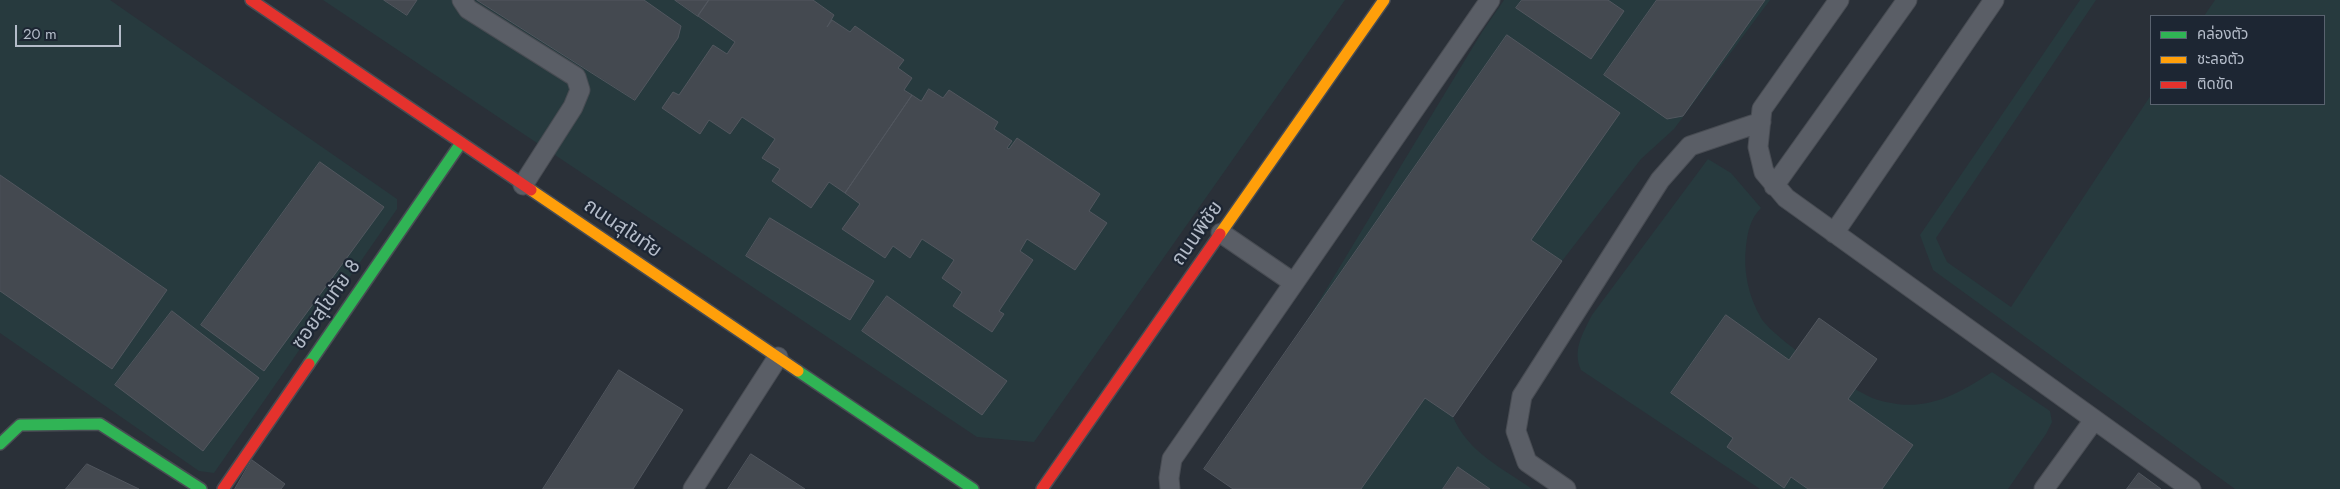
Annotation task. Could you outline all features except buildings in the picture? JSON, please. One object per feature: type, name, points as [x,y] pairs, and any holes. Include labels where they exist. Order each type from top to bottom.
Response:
[{"type":"street","name":"ถนนสุโขทัย","points":[[251,0],[973,489]]},
{"type":"street","name":"ถนนพิชัย","points":[[1042,489],[1384,0]]},
{"type":"street","name":"ซอยสุโขทัย 8","points":[[223,489],[462,143]]},
{"type":"street","points":[[0,444],[20,425],[100,424],[201,489]]},
{"type":"lane","points":[[462,0],[468,9],[576,77],[580,90],[573,107],[524,185]]},
{"type":"lane","points":[[1170,489],[1169,478],[1172,459],[1490,0]]},
{"type":"lane","points":[[1839,0],[1762,108],[1758,147],[1764,172],[1774,186],[1780,194],[2191,489]]},
{"type":"lane","points":[[1774,186],[1907,0]]},
{"type":"lane","points":[[1834,233],[1994,0]]},
{"type":"lane","points":[[1566,489],[1527,462],[1516,431],[1522,396],[1660,180],[1690,146],[1761,122]]},
{"type":"lane","points":[[1221,233],[1294,283]]},
{"type":"lane","points":[[693,489],[778,357]]},
{"type":"lane","points":[[2044,489],[2094,420]]},
{"type":"green space","points":[[0,0],[110,0],[397,199],[397,209],[214,473],[199,471],[0,333]]},
{"type":"green space","points":[[323,0],[1345,0],[1034,442],[977,437]]},
{"type":"green space","points":[[1504,0],[1770,0],[1674,129],[1641,159],[1562,261],[1453,417],[1467,440],[1477,450],[1532,489],[1259,489],[1227,453],[1482,32]]},
{"type":"green space","points":[[2080,0],[2096,0],[1936,238],[1947,262],[2011,307],[2150,97],[2150,105],[2325,105],[2325,15],[2205,15],[2215,0],[2340,0],[2340,489],[2235,489],[1933,270],[1920,235]]},
{"type":"green space","points":[[1708,159],[1731,173],[1761,208],[1754,216],[1750,226],[1746,246],[1745,264],[1750,292],[1761,318],[1781,339],[1797,351],[1863,394],[1883,401],[1910,405],[1935,401],[1959,392],[1992,372],[2050,411],[2052,422],[2046,434],[2008,489],[1760,489],[1581,370],[1578,349],[1582,335],[1592,315]]},
{"type":"traffic: fast","points":[[309,364],[461,143]]},
{"type":"traffic: fast","points":[[798,371],[973,489]]},
{"type":"traffic: fast","points":[[0,444],[20,425],[100,424],[201,489]]},
{"type":"traffic: slow","points":[[1220,234],[1384,0]]},
{"type":"traffic: slow","points":[[531,190],[798,371]]},
{"type":"traffic: jam","points":[[251,0],[531,190]]},
{"type":"traffic: jam","points":[[1042,489],[1220,234]]},
{"type":"traffic: jam","points":[[223,489],[309,364]]}]
